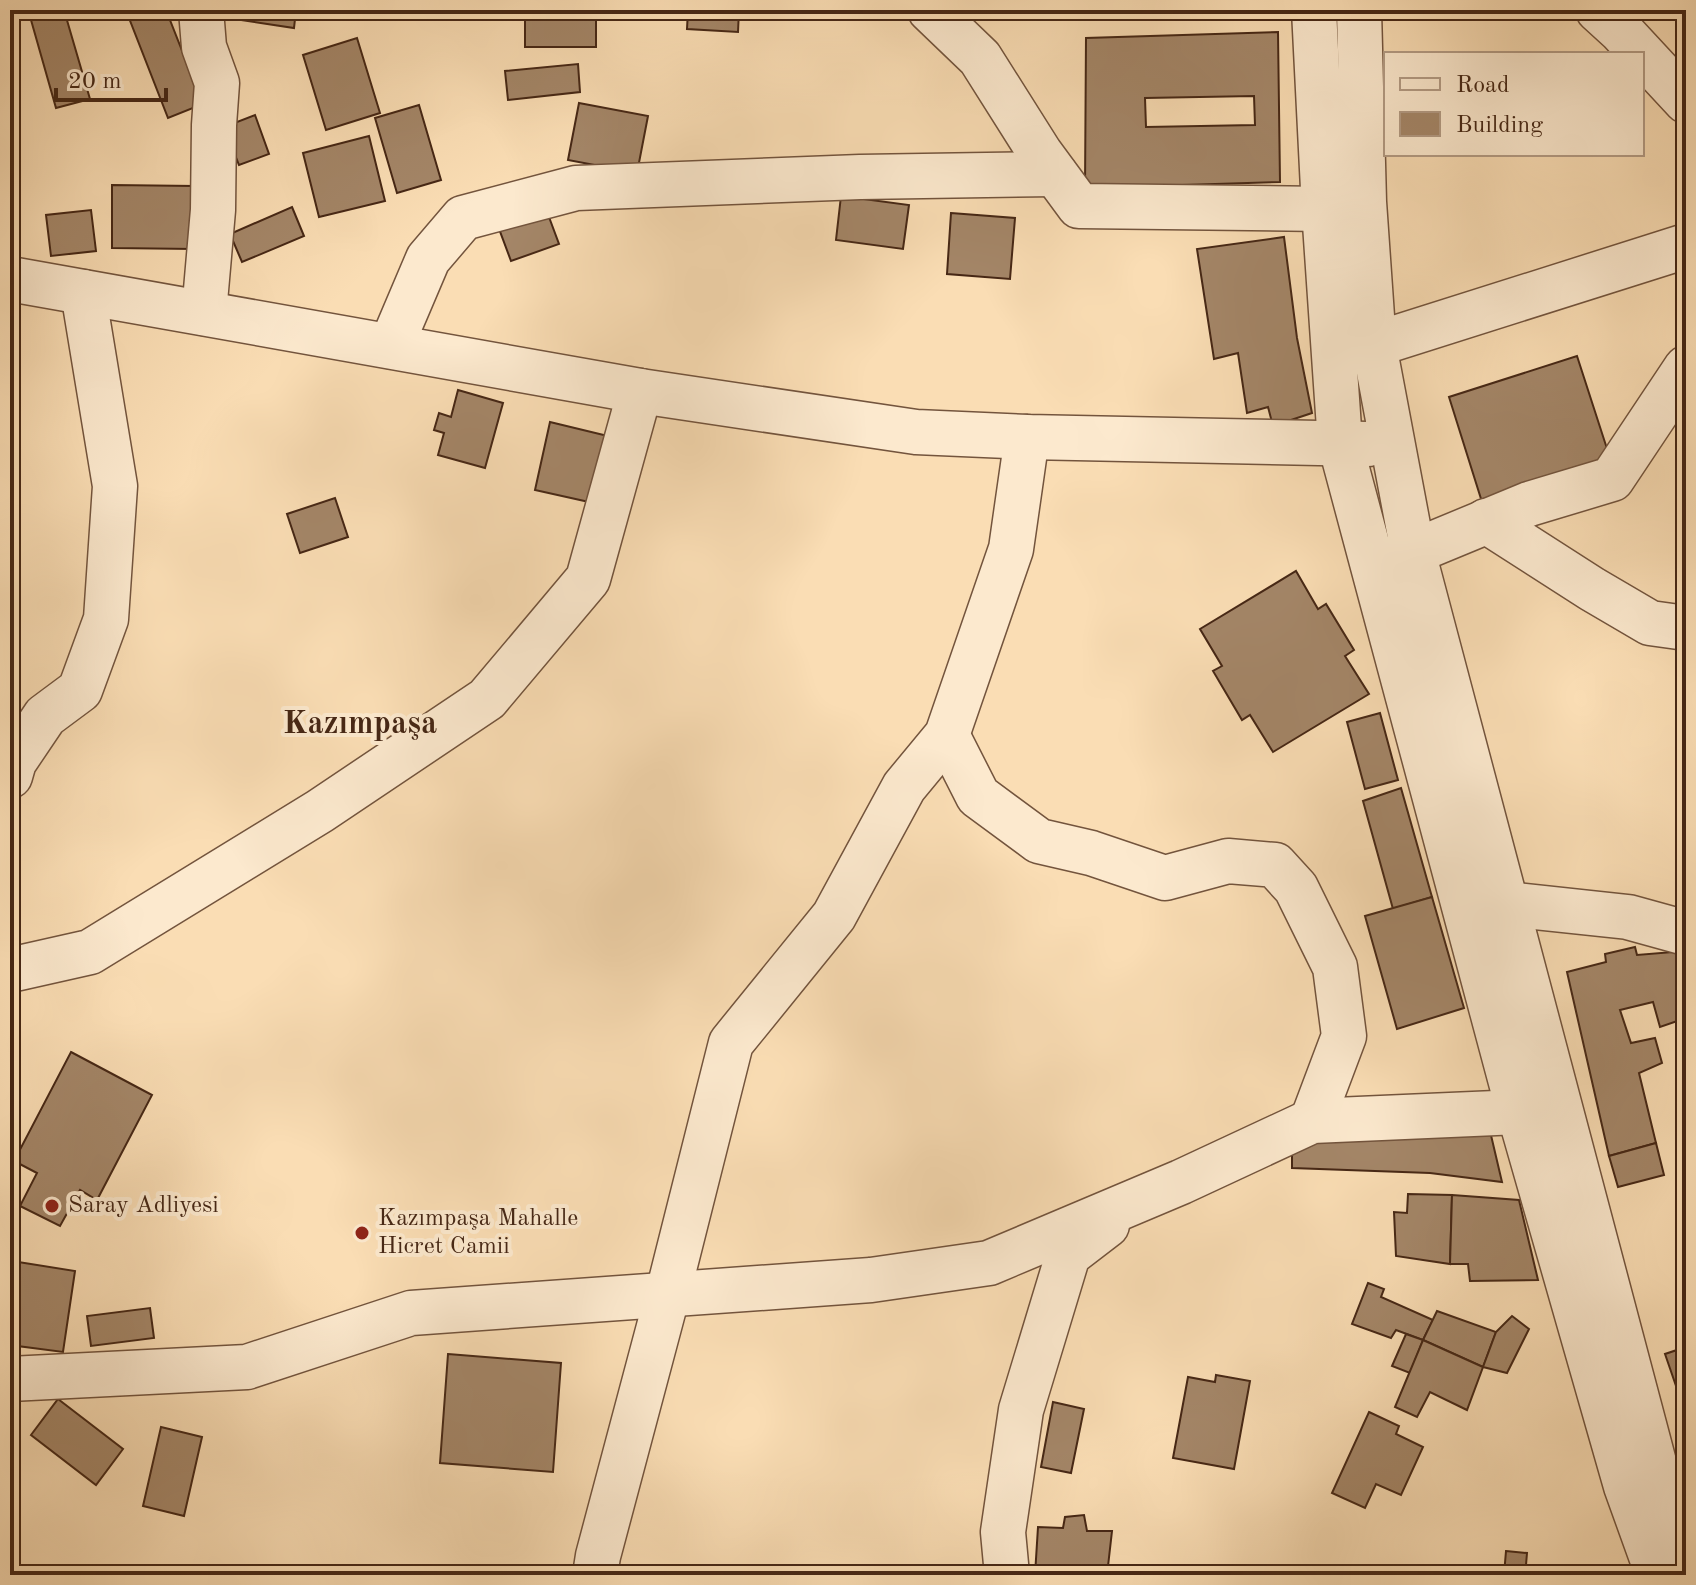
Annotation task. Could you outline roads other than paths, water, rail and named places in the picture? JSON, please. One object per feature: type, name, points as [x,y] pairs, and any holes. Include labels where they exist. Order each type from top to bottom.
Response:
[{"type":"street","points":[[201,10],[204,47],[217,83],[213,210],[204,313]]},
{"type":"street","points":[[930,10],[980,58],[1040,153],[1079,206],[1344,206]]},
{"type":"street","points":[[1314,10],[1344,206],[1354,352],[1340,443],[1393,558],[1507,904],[1684,1575]]},
{"type":"street","points":[[1344,206],[1359,10]]},
{"type":"street","points":[[1598,10],[1640,52]]},
{"type":"street","points":[[1644,56],[1686,101]]},
{"type":"street","points":[[391,346],[428,259],[463,218],[576,188],[860,177],[1055,174]]},
{"type":"street","points":[[1354,352],[1686,246]]},
{"type":"street","points":[[10,279],[640,391],[916,432],[1394,445]]},
{"type":"street","points":[[10,776],[14,762],[45,716],[80,690],[106,619],[115,486],[83,292]]},
{"type":"street","points":[[1354,352],[1394,445],[1393,558],[1519,1112],[1626,1486],[1658,1575]]},
{"type":"street","points":[[1393,558],[1529,504],[1612,479],[1686,368]]},
{"type":"street","points":[[10,970],[90,952],[320,811],[487,699],[588,579],[640,391]]},
{"type":"street","points":[[595,1575],[731,1043],[834,916],[904,787],[947,735],[1011,549],[1027,437]]},
{"type":"street","points":[[1486,521],[1650,623],[1686,628]]},
{"type":"street","points":[[947,735],[978,796],[1039,841],[1091,853],[1165,878],[1228,861],[1275,865],[1296,888],[1335,967],[1344,1036],[1312,1121]]},
{"type":"street","points":[[1507,904],[1628,917],[1686,933]]},
{"type":"street","points":[[10,1379],[247,1367],[411,1313],[871,1280],[989,1263],[1144,1198],[1312,1121],[1519,1112]]},
{"type":"street","points":[[1007,1575],[1003,1532],[1021,1410],[1068,1255],[1144,1198]]},
{"type":"place","name":"Saray Adliyesi","points":[[52,1206]]},
{"type":"place","name":"Kazımpaşa Mahalle Hicret Camii","points":[[362,1233]]},
{"type":"district","name":"Kazımpaşa","points":[[360,725]]}]
